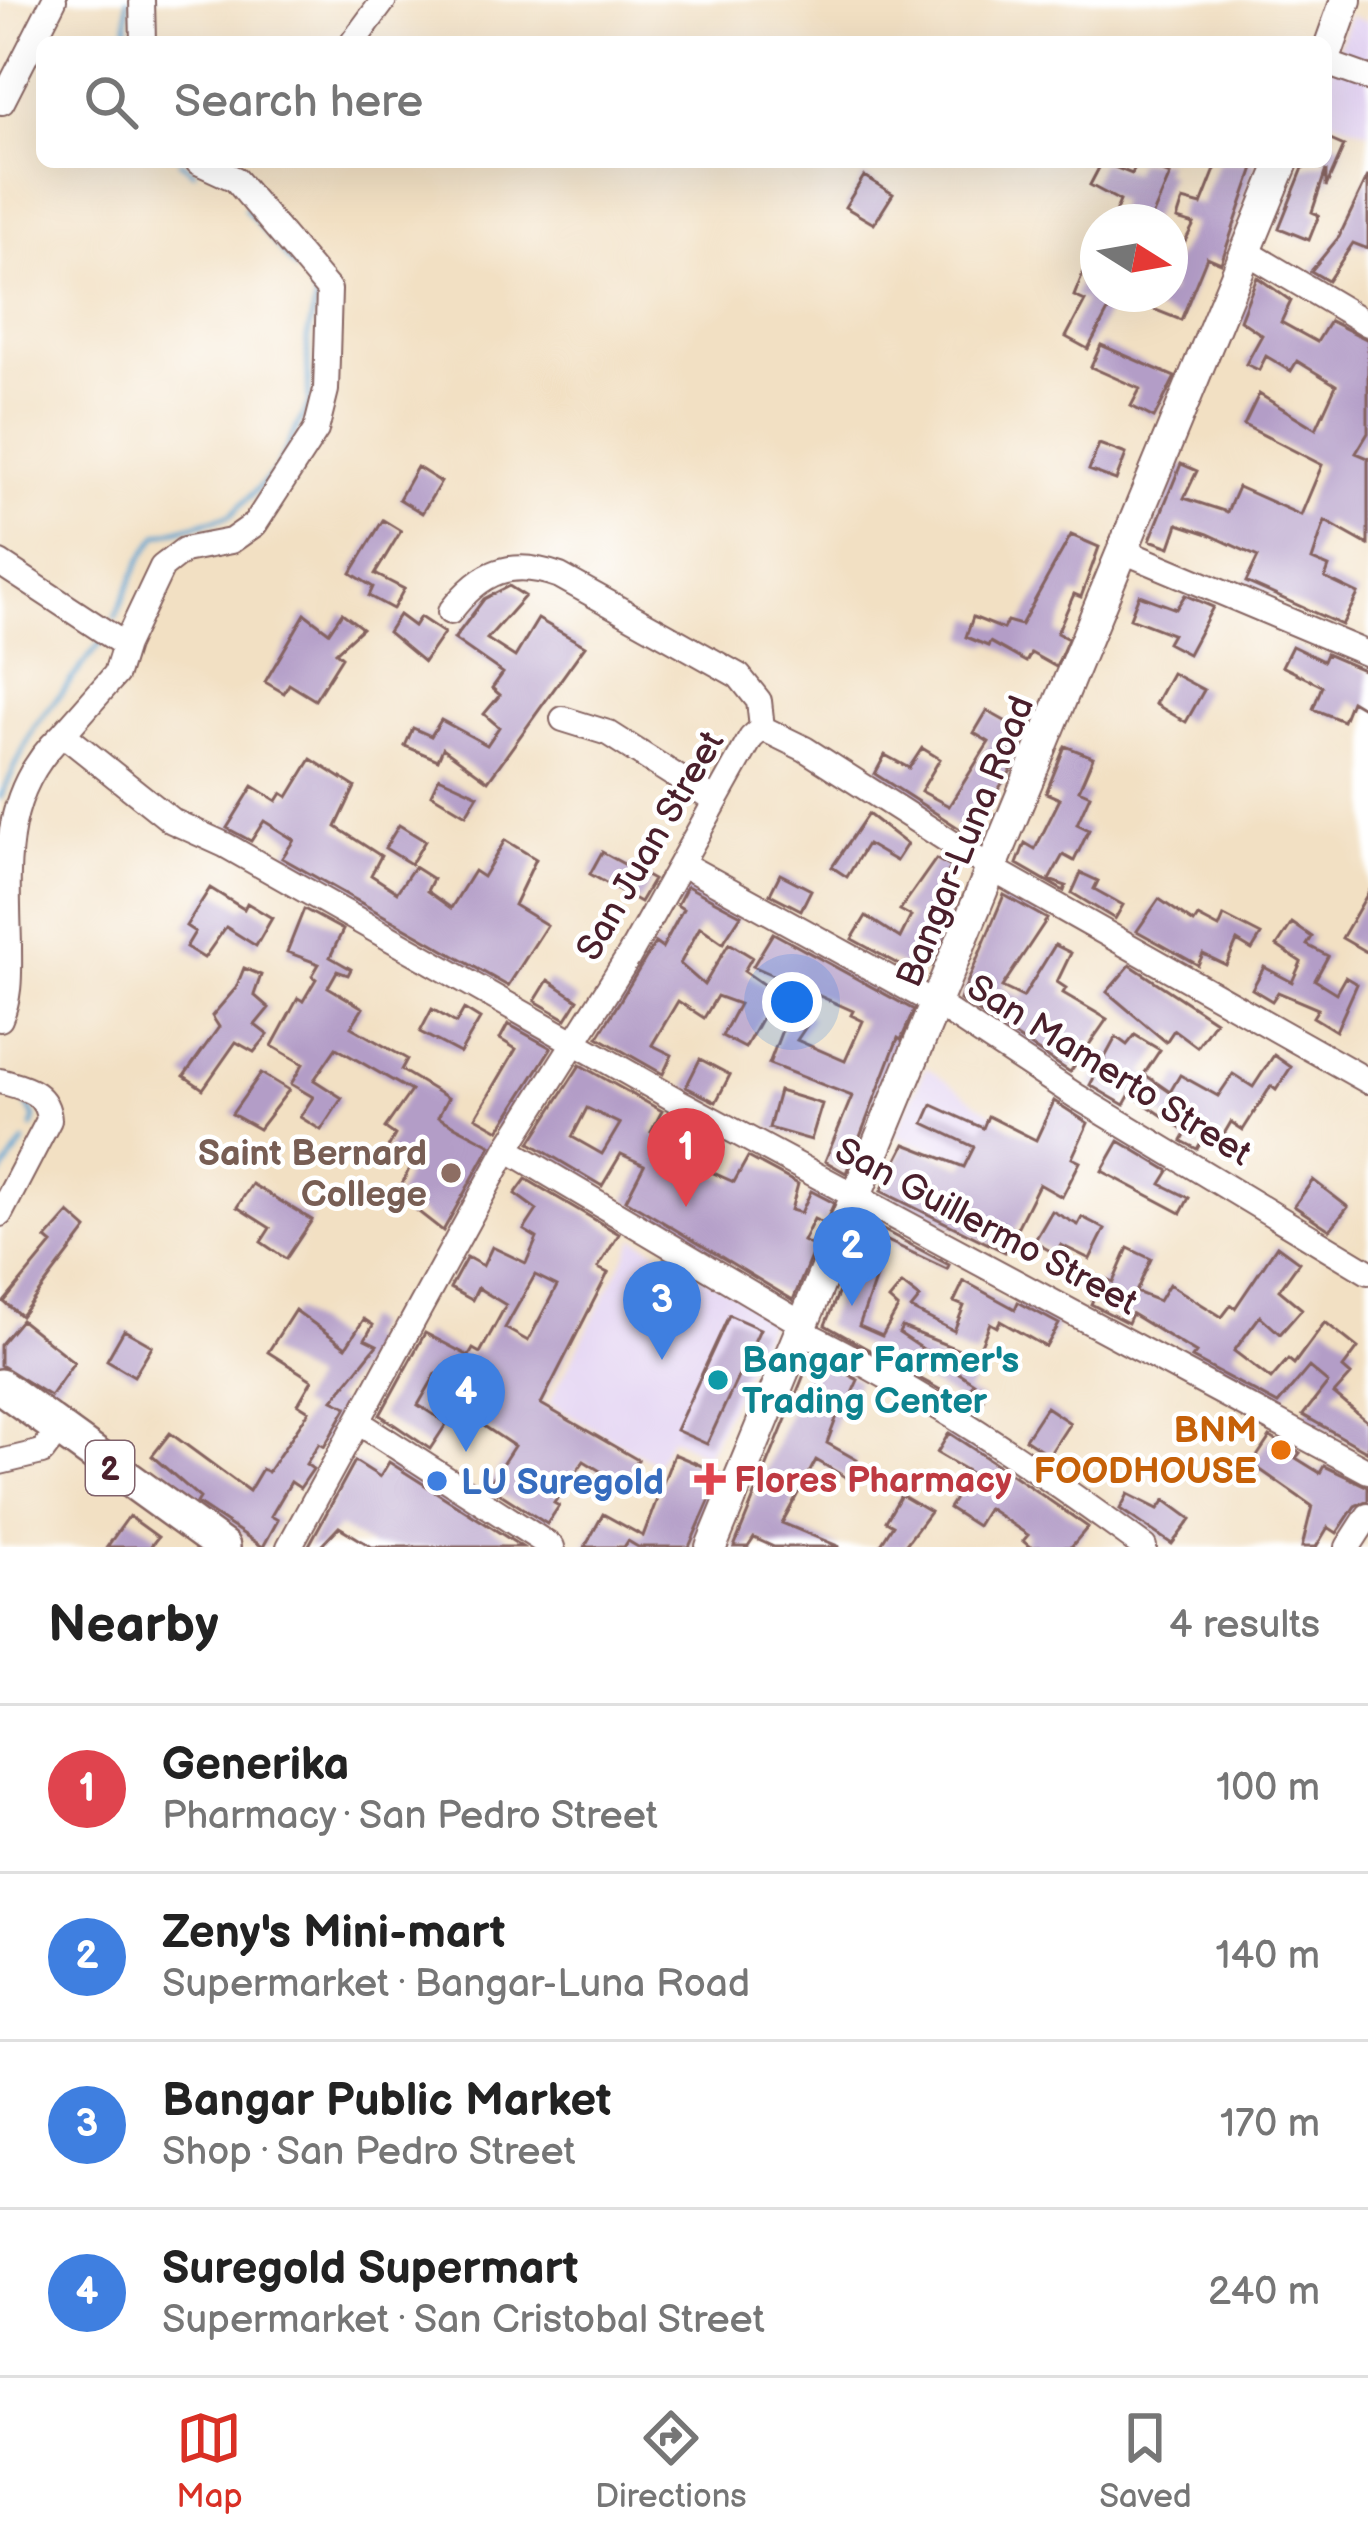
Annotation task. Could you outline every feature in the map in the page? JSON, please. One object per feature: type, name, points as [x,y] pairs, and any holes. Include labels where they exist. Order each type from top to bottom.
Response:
[{"type":"highway","name":"2","points":[[0,1386],[223,1547]]},
{"type":"main road","points":[[1332,42],[1346,0]]},
{"type":"main road","name":"Bangar-Luna Road","points":[[711,1547],[940,1006],[1121,550],[1281,168]]},
{"type":"street","points":[[2,102],[54,0]]},
{"type":"street","points":[[142,0],[143,36]]},
{"type":"street","points":[[357,36],[384,0]]},
{"type":"street","points":[[1332,63],[1368,78]]},
{"type":"street","points":[[0,1019],[9,992],[6,848],[11,815],[24,784],[116,674],[161,567],[184,550],[231,541],[255,524],[323,412],[329,290],[243,171]]},
{"type":"street","points":[[1247,252],[1368,323]]},
{"type":"street","points":[[1121,550],[1368,654]]},
{"type":"street","points":[[0,563],[125,645]]},
{"type":"street","points":[[450,612],[476,580],[492,571],[536,567],[739,676],[760,701],[762,728]]},
{"type":"street","points":[[563,719],[608,733],[716,801]]},
{"type":"street","name":"San Juan Street","points":[[289,1547],[507,1149],[682,864],[751,738],[762,728],[805,749],[994,870],[1368,1081]]},
{"type":"street","name":"San Guillermo Street","points":[[62,734],[172,821],[226,845],[572,1042],[1368,1471]]},
{"type":"street","name":"San Mamerto Street","points":[[682,864],[940,1006],[1076,1096],[1368,1272]]},
{"type":"street","points":[[0,1082],[35,1092],[47,1105],[49,1120],[0,1214]]},
{"type":"street","points":[[507,1149],[1010,1449],[1144,1547]]},
{"type":"street","points":[[358,1422],[552,1547]]},
{"type":"street","points":[[0,1462],[44,1451],[58,1431]]},
{"type":"street","points":[[1348,1547],[1368,1516]]},
{"type":"shaded area","points":[[1350,16],[1368,22],[1368,132],[1332,119],[1332,66]]},
{"type":"shaded area","points":[[926,1067],[1004,1122],[983,1167],[895,1136]]},
{"type":"shaded area","points":[[635,1238],[772,1316],[706,1456],[671,1437],[657,1464],[549,1403]]},
{"type":"building","points":[[1332,141],[1344,146],[1326,187],[1326,170],[1312,212],[1319,215],[1309,240],[1279,228],[1303,168],[1332,168]]},
{"type":"building","points":[[1099,168],[1132,174],[1134,168],[1165,168],[1163,172],[1170,175],[1158,204],[1120,201],[1090,185]]},
{"type":"building","points":[[1216,168],[1254,168],[1221,263],[1207,257],[1188,303],[1188,236],[1194,224],[1188,222],[1188,204],[1182,204],[1183,200],[1201,205]]},
{"type":"building","points":[[864,176],[893,194],[874,224],[845,207]]},
{"type":"building","points":[[1368,176],[1368,249],[1353,243],[1328,281],[1311,271],[1339,237]]},
{"type":"building","points":[[1257,277],[1291,301],[1281,322],[1317,342],[1330,321],[1368,340],[1368,433],[1356,453],[1368,458],[1368,545],[1325,521],[1312,560],[1329,567],[1325,578],[1358,594],[1342,625],[1246,582],[1258,557],[1208,534],[1178,524],[1170,547],[1150,540],[1181,464],[1197,471],[1184,498],[1227,512],[1238,487],[1301,515],[1322,465],[1244,425],[1259,394],[1316,429],[1336,385],[1297,361],[1291,371],[1266,356],[1259,370],[1246,364],[1262,335],[1240,320]]},
{"type":"building","points":[[1080,310],[1108,312],[1088,349],[1066,337]]},
{"type":"building","points":[[1161,312],[1184,312],[1181,320]]},
{"type":"building","points":[[1101,345],[1175,377],[1154,418],[1131,406],[1140,389],[1091,367]]},
{"type":"building","points":[[1099,444],[1126,454],[1116,480],[1089,470]]},
{"type":"building","points":[[417,467],[441,482],[422,513],[399,499]]},
{"type":"building","points":[[383,520],[401,531],[375,574],[404,589],[393,609],[369,596],[373,587],[351,573]]},
{"type":"building","points":[[1071,535],[1099,547],[1081,597],[1074,594],[1057,633],[1068,639],[1056,667],[1031,653],[1026,662],[990,642],[988,646],[966,637],[973,617],[1003,629],[1007,621],[1021,625]]},
{"type":"building","points":[[509,586],[525,596],[487,639],[515,657],[538,619],[585,646],[488,781],[443,748],[438,760],[405,746],[413,728],[431,736],[441,720],[487,745],[499,727],[484,714],[500,695],[492,688],[503,673],[454,639],[484,599]]},
{"type":"building","points":[[1139,595],[1176,609],[1185,595],[1213,607],[1188,654],[1167,643],[1172,634],[1130,618]]},
{"type":"building","points":[[342,613],[362,628],[336,652],[342,657],[315,700],[289,684],[284,693],[265,682],[305,614],[329,632]]},
{"type":"building","points":[[399,615],[414,626],[420,617],[444,633],[424,662],[388,632]]},
{"type":"building","points":[[1292,646],[1323,661],[1326,654],[1368,672],[1368,711],[1351,701],[1343,721],[1313,709],[1322,686],[1282,666]]},
{"type":"building","points":[[1172,673],[1204,690],[1186,722],[1155,704]]},
{"type":"building","points":[[987,711],[1021,730],[1004,760],[1014,766],[968,834],[875,774],[885,755],[909,768],[922,748],[940,759],[921,791],[949,806],[989,742],[974,733]]},
{"type":"building","points":[[1065,746],[1093,757],[1079,790],[1090,795],[1077,824],[1089,830],[1074,861],[1063,855],[1049,880],[1066,886],[1064,891],[1017,864],[1025,843],[1035,849],[1060,799],[1046,793]]},
{"type":"building","points":[[311,759],[355,787],[336,827],[381,856],[371,875],[397,892],[414,867],[433,879],[427,891],[451,908],[474,871],[483,877],[505,840],[536,859],[514,905],[547,925],[508,986],[282,858],[294,840],[264,821],[251,841],[227,828],[253,786],[277,801],[282,793],[288,797]]},
{"type":"building","points":[[439,777],[478,795],[466,815],[431,794]]},
{"type":"building","points":[[868,814],[907,844],[896,861],[867,844],[847,877],[832,867]]},
{"type":"building","points":[[399,825],[425,841],[411,864],[385,848]]},
{"type":"building","points":[[602,852],[653,880],[640,902],[590,874]]},
{"type":"building","points":[[936,859],[951,867],[934,897],[951,904],[937,954],[918,975],[852,939],[866,916],[900,938],[911,916],[900,910]]},
{"type":"building","points":[[1081,873],[1098,881],[1094,889],[1123,905],[1115,919],[1072,893]]},
{"type":"building","points":[[780,874],[811,890],[801,910],[770,894]]},
{"type":"building","points":[[687,886],[741,915],[723,943],[700,927],[680,964],[704,985],[729,943],[752,957],[744,971],[812,1018],[797,1040],[845,1061],[863,1021],[851,1015],[853,1011],[753,966],[773,933],[914,1010],[901,1040],[898,1038],[846,1173],[825,1161],[852,1096],[769,1064],[784,1025],[765,1012],[745,1048],[722,1036],[739,1004],[717,996],[704,1018],[678,1001],[652,1045],[672,1055],[663,1074],[598,1037],[655,943],[662,948],[683,909],[677,905]]},
{"type":"building","points":[[210,888],[244,909],[247,903],[272,918],[256,946],[226,927],[204,958],[186,947],[195,932],[186,926]]},
{"type":"building","points":[[1368,893],[1368,953],[1342,938]]},
{"type":"building","points":[[1004,895],[1047,919],[1002,987],[1023,997],[1055,945],[1071,953],[1057,982],[1066,988],[1063,993],[1107,1019],[1070,1072],[960,1000]]},
{"type":"building","points":[[1159,899],[1194,923],[1198,917],[1219,928],[1224,916],[1261,935],[1252,950],[1237,941],[1226,965],[1203,954],[1198,965],[1137,931]]},
{"type":"building","points":[[304,909],[343,930],[330,957],[351,969],[348,975],[337,971],[328,987],[363,1008],[351,1027],[407,1059],[401,1070],[448,1098],[438,1117],[491,1145],[443,1231],[397,1195],[410,1167],[385,1153],[395,1135],[385,1128],[411,1091],[336,1048],[314,1080],[342,1098],[321,1130],[300,1117],[313,1097],[291,1084],[303,1064],[272,1046],[298,998],[303,1001],[316,979],[312,976],[319,964],[287,952]]},
{"type":"building","points":[[1292,923],[1312,937],[1307,945],[1328,956],[1315,980],[1336,993],[1345,977],[1357,984],[1336,1031],[1313,1017],[1318,1009],[1278,992],[1272,1001],[1252,989],[1264,967],[1292,982],[1301,962],[1277,946]]},
{"type":"building","points":[[1130,965],[1215,1021],[1197,1047],[1174,1030],[1166,1042],[1107,992]]},
{"type":"building","points":[[244,968],[261,975],[254,995],[269,1008],[255,1025],[268,1035],[254,1052],[236,1042],[203,1089],[184,1076],[219,1027],[212,1016],[236,988]]},
{"type":"building","points":[[548,980],[578,1000],[566,1019],[535,1001]]},
{"type":"building","points":[[432,1009],[456,1023],[464,1009],[480,1019],[460,1053],[420,1032]]},
{"type":"building","points":[[508,1024],[551,1048],[499,1130],[476,1117],[516,1049],[500,1039]]},
{"type":"building","points":[[1135,1035],[1160,1050],[1144,1074],[1170,1092],[1180,1075],[1218,1096],[1233,1074],[1253,1087],[1274,1055],[1291,1067],[1276,1090],[1271,1086],[1243,1130],[1231,1122],[1221,1139],[1207,1132],[1197,1149],[1182,1141],[1187,1132],[1130,1094],[1124,1105],[1090,1085],[1116,1037],[1127,1045]]},
{"type":"building","points":[[700,1059],[730,1075],[716,1102],[686,1087]]},
{"type":"building","points":[[580,1065],[662,1111],[651,1132],[660,1137],[655,1147],[734,1182],[748,1157],[798,1184],[791,1210],[801,1213],[811,1191],[834,1203],[825,1224],[814,1219],[803,1241],[815,1247],[793,1300],[626,1200],[644,1165],[621,1154],[602,1186],[530,1143]],"holes":[[[587,1108],[620,1124],[602,1154],[572,1137]]]},
{"type":"building","points":[[261,1073],[289,1090],[259,1129],[232,1114]]},
{"type":"building","points":[[779,1091],[822,1104],[811,1140],[769,1128]]},
{"type":"building","points":[[1054,1101],[1088,1123],[1072,1158],[1080,1162],[1062,1197],[1039,1184],[1005,1252],[881,1191],[905,1144],[964,1167],[974,1147],[924,1123],[932,1105],[983,1128],[988,1116],[1036,1140]]},
{"type":"building","points":[[1119,1141],[1169,1171],[1161,1184],[1189,1198],[1181,1213],[1102,1171]]},
{"type":"building","points":[[526,1179],[619,1234],[598,1268],[608,1273],[541,1404],[638,1460],[623,1485],[584,1461],[554,1503],[559,1506],[547,1524],[488,1486],[514,1446],[481,1424],[487,1414],[463,1402],[475,1378],[451,1366],[445,1378],[436,1374],[418,1405],[447,1423],[430,1449],[380,1415],[425,1333],[469,1356],[473,1349],[480,1353],[506,1305],[478,1288],[472,1300],[450,1288],[467,1257],[483,1266],[492,1247],[526,1263],[537,1238],[524,1230],[537,1210],[515,1194]],"holes":[[[535,1275],[557,1286],[528,1341],[505,1328]]]},
{"type":"building","points":[[1313,1180],[1348,1207],[1330,1230],[1294,1206]]},
{"type":"building","points":[[252,1184],[312,1220],[286,1259],[261,1242],[270,1228],[237,1207]]},
{"type":"building","points":[[1052,1211],[1078,1225],[1082,1217],[1105,1229],[1090,1259],[1061,1245],[1056,1254],[1034,1242]]},
{"type":"building","points":[[69,1213],[87,1229],[21,1316],[4,1302],[52,1244],[46,1239]]},
{"type":"building","points":[[868,1222],[949,1265],[947,1269],[879,1237],[866,1264],[879,1269],[859,1326],[882,1336],[898,1308],[889,1300],[902,1284],[920,1298],[911,1309],[954,1331],[964,1306],[954,1302],[964,1281],[1015,1309],[1018,1302],[1059,1324],[1046,1347],[1000,1321],[997,1327],[990,1323],[976,1357],[902,1327],[899,1333],[974,1383],[967,1392],[983,1400],[978,1411],[825,1325]]},
{"type":"building","points":[[1277,1246],[1299,1262],[1279,1290],[1302,1309],[1280,1334],[1260,1316],[1234,1351],[1271,1379],[1288,1359],[1294,1364],[1325,1322],[1358,1348],[1343,1368],[1351,1375],[1334,1394],[1368,1422],[1368,1452],[1303,1415],[1328,1383],[1309,1367],[1278,1404],[1192,1358],[1196,1353],[1132,1314],[1128,1323],[1091,1304],[1103,1278],[1113,1282],[1128,1248],[1151,1259],[1136,1292],[1159,1301],[1169,1284],[1222,1317],[1231,1305],[1235,1308]]},
{"type":"building","points":[[295,1310],[346,1347],[364,1319],[373,1325],[365,1339],[377,1345],[333,1400],[347,1407],[324,1447],[319,1444],[306,1464],[313,1469],[300,1488],[291,1482],[271,1516],[278,1520],[263,1547],[197,1503],[200,1498],[152,1456],[170,1433],[249,1491],[262,1469],[268,1472],[309,1411],[298,1404],[312,1380],[268,1352]]},
{"type":"building","name":"Bangar Farmer's Trading Center","points":[[729,1315],[760,1329],[707,1444],[676,1430]]},
{"type":"building","points":[[21,1320],[74,1362],[50,1396],[0,1365],[0,1345]]},
{"type":"building","points":[[124,1330],[152,1346],[134,1376],[107,1360]]},
{"type":"building","points":[[812,1355],[858,1380],[848,1402],[843,1400],[827,1443],[857,1460],[847,1478],[816,1460],[782,1523],[840,1547],[774,1547],[754,1538],[748,1547],[734,1547]]},
{"type":"building","points":[[1046,1407],[1070,1423],[1049,1455],[1025,1439]]},
{"type":"building","points":[[949,1433],[1088,1527],[1071,1547],[1030,1547],[1023,1541],[1028,1535],[988,1508],[977,1526],[949,1508],[971,1473],[937,1453]]},
{"type":"building","points":[[1270,1437],[1300,1453],[1296,1458],[1320,1473],[1324,1466],[1368,1487],[1368,1500],[1355,1506],[1337,1533],[1328,1527],[1316,1547],[1302,1547],[1312,1506],[1252,1464]]},
{"type":"building","points":[[674,1454],[721,1474],[689,1547],[638,1547],[628,1541],[624,1547],[585,1547],[603,1514],[643,1536]]},
{"type":"building","points":[[355,1461],[380,1477],[389,1462],[522,1547],[372,1547],[339,1527],[320,1547],[308,1547]]},
{"type":"building","points":[[1128,1494],[1158,1509],[1165,1500],[1191,1519],[1172,1544],[1120,1509]]},
{"type":"building","points":[[901,1495],[930,1512],[904,1547],[879,1547],[893,1525],[886,1521]]},
{"type":"building","points":[[129,1516],[158,1537],[150,1547],[107,1547]]},
{"type":"waterway","points":[[127,0],[127,36]]},
{"type":"waterway","points":[[188,168],[194,172]]},
{"type":"waterway","points":[[245,209],[296,269]]},
{"type":"waterway","points":[[115,618],[141,559],[158,535],[231,515],[275,471],[309,403],[307,339],[316,299],[311,287]]},
{"type":"waterway","points":[[0,798],[35,726],[102,641]]},
{"type":"waterway","points":[[24,1100],[35,1117],[32,1127]]},
{"type":"waterway","points":[[0,1177],[24,1142]]},
{"type":"place","name":"Saint Bernard College","points":[[451,1173]]},
{"type":"place","name":"Generika","points":[[686,1207]]},
{"type":"place","name":"Zeny's Mini-mart","points":[[852,1306]]},
{"type":"place","name":"Bangar Public Market","points":[[662,1360]]},
{"type":"place","name":"Bangar Farmer's Trading Center","points":[[718,1380]]},
{"type":"place","name":"BNM FOODHOUSE","points":[[1281,1450]]},
{"type":"place","name":"Suregold Supermart","points":[[466,1452]]},
{"type":"place","name":"Flores Pharmacy","points":[[710,1479]]},
{"type":"place","name":"LU Suregold","points":[[437,1481]]}]
